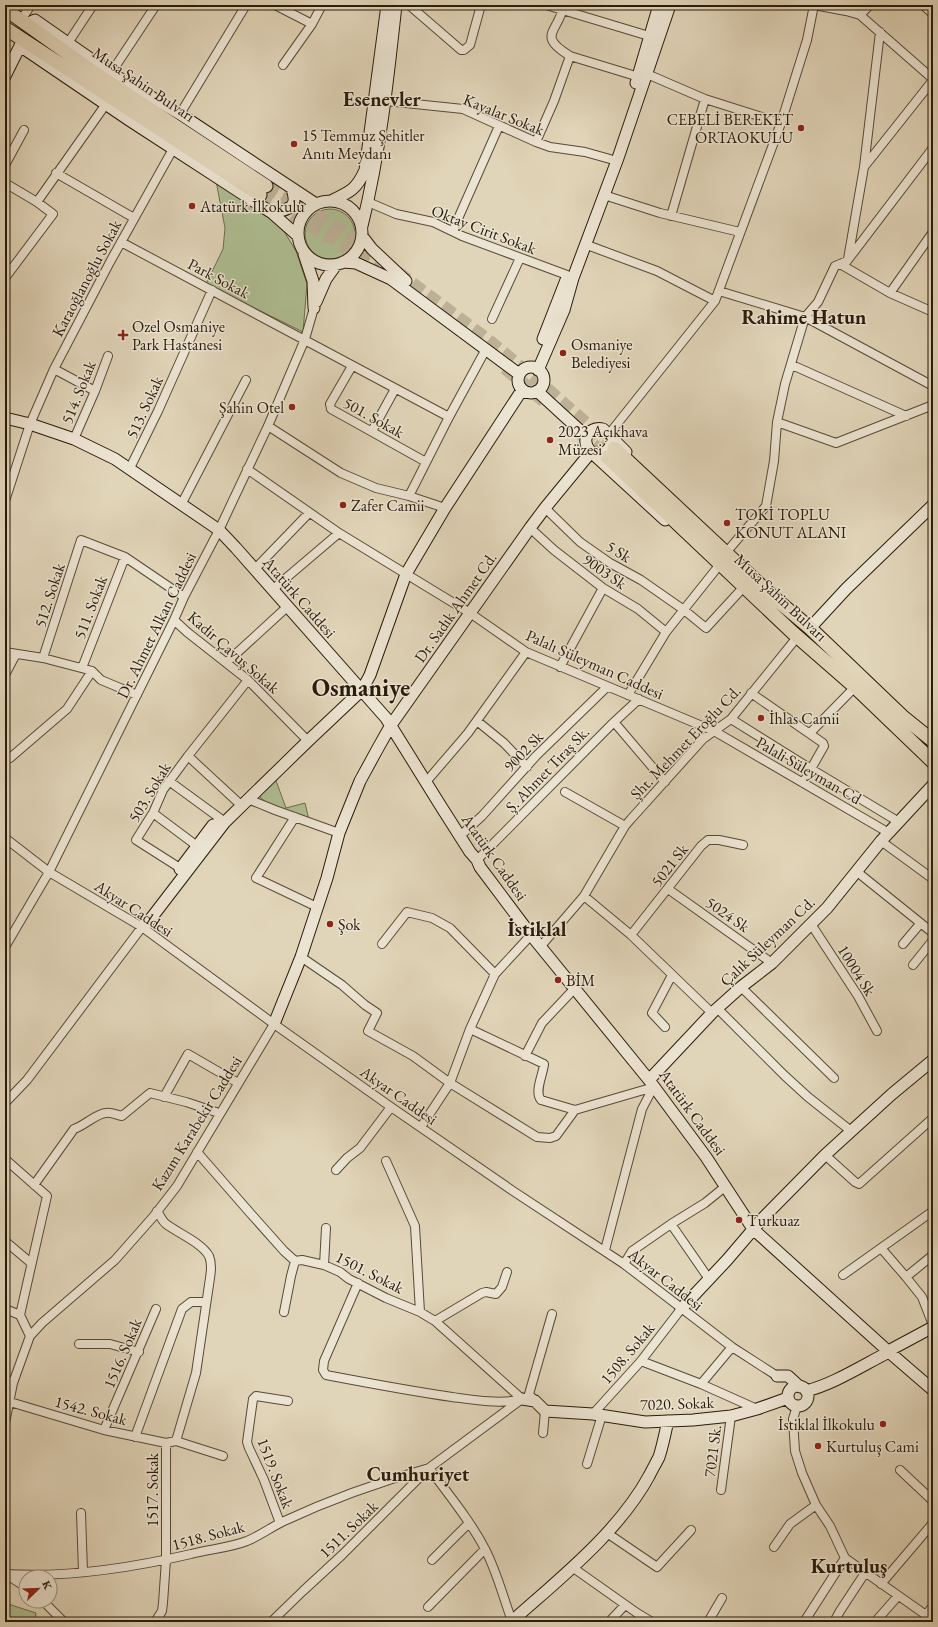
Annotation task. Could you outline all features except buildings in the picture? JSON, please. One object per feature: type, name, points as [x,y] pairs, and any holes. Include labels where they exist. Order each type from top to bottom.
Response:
[{"type":"main road","points":[[314,308],[314,281],[298,236],[298,229],[303,216],[307,211],[316,204],[331,201],[348,193],[357,186],[365,170],[387,5]]},
{"type":"main road","points":[[314,308],[326,279],[340,264],[352,257],[357,252],[368,202],[386,101],[396,5]]},
{"type":"main road","name":"Musa Şahin Bulvarı","points":[[5,9],[263,191],[22,43],[5,28]]},
{"type":"main road","points":[[643,76],[649,36],[663,10]]},
{"type":"main road","points":[[528,371],[614,158],[643,76],[663,10]]},
{"type":"main road","points":[[24,22],[35,20],[112,73],[180,114],[316,204]]},
{"type":"main road","points":[[5,76],[22,43],[106,104],[272,213],[298,236]]},
{"type":"main road","points":[[303,249],[307,255],[319,263],[356,263],[391,279],[486,349],[528,371],[541,373],[543,379],[539,389],[530,393],[522,390],[518,383],[528,371],[564,310],[573,278],[587,244],[604,195],[614,158]]},
{"type":"main road","points":[[272,213],[288,209],[292,206],[295,201],[292,189]]},
{"type":"main road","points":[[331,201],[350,207],[359,218],[362,231],[379,257],[395,272],[528,371]]},
{"type":"main road","points":[[374,272],[374,262],[379,257]]},
{"type":"main road","points":[[539,389],[588,433]]},
{"type":"main road","points":[[142,927],[149,921],[224,822],[362,690],[370,675],[406,574],[445,508],[522,390]]},
{"type":"main road","name":"Atatürk Caddesi","points":[[5,418],[30,424],[74,439],[115,459],[182,503],[219,530],[362,690],[391,725],[480,867],[531,935],[652,1085],[706,1157],[753,1229],[933,1390]]},
{"type":"main road","points":[[588,433],[599,428],[603,429],[611,444],[730,548],[778,593],[805,624],[857,578],[933,505]]},
{"type":"main road","points":[[588,433],[586,445],[591,452],[762,611],[795,634]]},
{"type":"main road","name":"Musa Şahin Bulvarı","points":[[611,444],[902,716],[933,741]]},
{"type":"main road","name":"Musa Şahin Bulvarı","points":[[611,444],[795,634],[855,687],[933,762]]},
{"type":"main road","points":[[591,452],[598,454],[606,452],[611,444]]},
{"type":"main road","name":"Dr. Sadık Ahmet Cd.","points":[[274,1024],[301,957],[328,878],[339,833],[360,781],[391,725],[530,528],[591,452]]},
{"type":"main road","name":"Çalık Süleyman Cd.","points":[[652,1085],[714,1011],[772,962],[828,908],[856,871],[885,837],[933,785]]},
{"type":"main road","points":[[142,927],[143,918],[213,824],[224,822]]},
{"type":"main road","points":[[681,1308],[753,1229],[825,1155],[933,1060]]},
{"type":"main road","name":"7020. Sokak","points":[[545,1411],[598,1414],[645,1422],[731,1416],[757,1409],[788,1397],[792,1389],[805,1395],[889,1352],[933,1326]]},
{"type":"main road","points":[[778,1376],[788,1376],[805,1395],[790,1403],[778,1376]]},
{"type":"main road","points":[[522,1399],[535,1401],[545,1411]]},
{"type":"main road","points":[[511,1622],[572,1567],[606,1533],[642,1488],[658,1458],[668,1421]]},
{"type":"street","points":[[24,22],[31,5]]},
{"type":"street","points":[[68,43],[93,5]]},
{"type":"street","points":[[112,73],[156,5]]},
{"type":"street","points":[[180,114],[245,5]]},
{"type":"street","points":[[275,5],[312,24]]},
{"type":"street","points":[[283,65],[312,24],[322,5]]},
{"type":"street","points":[[409,5],[461,50],[466,49],[470,45],[481,5]]},
{"type":"street","points":[[546,5],[563,8],[649,36]]},
{"type":"street","points":[[611,444],[715,301],[781,123],[807,40],[814,5],[847,8],[860,15],[933,79],[864,167]]},
{"type":"street","points":[[860,15],[870,5]]},
{"type":"street","points":[[923,5],[933,14]]},
{"type":"street","points":[[563,8],[552,38],[554,45],[570,56],[643,76],[705,99],[781,123]]},
{"type":"street","points":[[844,263],[864,167],[880,32]]},
{"type":"street","points":[[536,142],[554,101],[570,56]]},
{"type":"street","points":[[671,216],[705,99]]},
{"type":"street","name":"Kayalar Sokak","points":[[386,101],[463,109],[550,147],[614,158]]},
{"type":"street","points":[[37,202],[106,104]]},
{"type":"street","points":[[453,230],[499,126]]},
{"type":"street","points":[[5,164],[24,130]]},
{"type":"street","points":[[730,548],[766,506],[774,461],[777,422],[785,384],[792,365],[805,316],[818,302],[835,266],[844,263],[933,148]]},
{"type":"street","name":"Karaoğlanoğlu Sokak","points":[[5,501],[30,424],[54,369],[120,242],[173,149]]},
{"type":"street","points":[[56,173],[134,218]]},
{"type":"street","points":[[5,184],[37,202],[53,214],[5,278]]},
{"type":"street","points":[[604,195],[671,216],[740,232]]},
{"type":"street","name":"Oktay Cirit Sokak","points":[[368,202],[396,214],[434,222],[453,230],[462,236],[567,275]]},
{"type":"street","points":[[890,293],[933,232]]},
{"type":"street","name":"Park Sokak","points":[[120,242],[305,339],[448,417]]},
{"type":"street","points":[[587,244],[657,271],[715,301]]},
{"type":"street","points":[[492,320],[520,258]]},
{"type":"street","points":[[844,263],[890,293],[931,309]]},
{"type":"street","name":"513. Sokak","points":[[130,468],[158,411],[212,290]]},
{"type":"street","points":[[719,291],[805,316],[933,386]]},
{"type":"street","name":"Dr. Ahmet Alkan Caddesi","points":[[5,947],[49,872],[184,597],[219,530],[268,426],[305,339],[314,308]]},
{"type":"street","points":[[409,496],[448,417],[486,349]]},
{"type":"street","name":"514. Sokak","points":[[74,439],[95,391],[108,356]]},
{"type":"street","points":[[792,365],[906,416]]},
{"type":"street","name":"501. Sokak","points":[[352,366],[330,404],[330,407],[334,411],[426,462]]},
{"type":"street","points":[[54,369],[95,391]]},
{"type":"street","points":[[182,503],[246,380]]},
{"type":"street","points":[[372,431],[395,389]]},
{"type":"street","points":[[777,422],[836,443],[933,405]]},
{"type":"street","points":[[268,426],[341,473],[376,488],[409,496],[445,508]]},
{"type":"street","name":"Palalı Süleyman Caddesi","points":[[247,470],[339,533],[470,613],[526,652],[714,731]]},
{"type":"street","name":"5 Sk","points":[[545,508],[580,542],[610,563],[641,580],[684,610],[706,628],[740,591]]},
{"type":"street","points":[[255,570],[309,513]]},
{"type":"street","name":"9003 Sk","points":[[530,528],[554,550],[603,588],[638,609],[666,632]]},
{"type":"street","points":[[272,590],[339,533]]},
{"type":"street","name":"512. Sokak","points":[[43,658],[81,540],[125,556]]},
{"type":"street","points":[[125,556],[184,597]]},
{"type":"street","name":"511. Sokak","points":[[82,668],[125,556]]},
{"type":"street","points":[[628,695],[666,632],[717,568]]},
{"type":"street","points":[[560,667],[603,588]]},
{"type":"street","points":[[227,662],[287,607]]},
{"type":"street","name":"Kadir Çavuş Sokak","points":[[174,620],[248,680],[308,740]]},
{"type":"street","name":"Şht. Mehmet Eroğlu Cd.","points":[[540,946],[584,896],[625,826],[703,740],[731,719],[795,634]]},
{"type":"street","points":[[5,652],[43,658],[92,671],[100,680],[137,695]]},
{"type":"street","points":[[426,782],[477,721],[526,652]]},
{"type":"street","points":[[5,675],[16,654]]},
{"type":"street","points":[[10,758],[67,709],[92,671]]},
{"type":"street","points":[[188,756],[248,680]]},
{"type":"street","name":"9002 Sk","points":[[460,836],[482,816],[527,767],[607,687]]},
{"type":"street","points":[[810,733],[855,687]]},
{"type":"street","points":[[751,693],[823,742],[824,746],[803,783]]},
{"type":"street","name":"Ş. Ahmet Tıraş Sk.","points":[[477,860],[614,722],[639,699]]},
{"type":"street","points":[[731,719],[899,822]]},
{"type":"street","points":[[477,721],[504,743],[527,767]]},
{"type":"street","points":[[614,722],[665,782]]},
{"type":"street","name":"Palali Süleyman Cd","points":[[714,731],[803,783],[885,837],[933,879]]},
{"type":"street","name":"503. Sokak","points":[[180,868],[136,840],[153,813],[163,790],[188,756],[245,802]]},
{"type":"street","points":[[169,781],[224,822]]},
{"type":"street","points":[[565,792],[625,826]]},
{"type":"street","points":[[245,802],[295,817],[339,833]]},
{"type":"street","points":[[153,813],[197,846]]},
{"type":"street","points":[[295,817],[256,878],[317,907]]},
{"type":"street","name":"Akyar Caddesi","points":[[5,838],[49,872],[142,927],[274,1024],[391,1107],[513,1191],[604,1250],[732,1347],[778,1376]]},
{"type":"street","name":"5021 Sk","points":[[631,935],[701,846],[708,840],[719,840],[743,845]]},
{"type":"street","points":[[856,871],[933,933]]},
{"type":"street","name":"5024 Sk","points":[[668,889],[772,962]]},
{"type":"street","points":[[584,896],[631,935],[672,975],[808,1096],[851,1131]]},
{"type":"street","points":[[382,944],[407,912],[432,918],[450,928],[495,974]]},
{"type":"street","name":"10004 Sk","points":[[811,924],[858,996],[877,1031]]},
{"type":"street","points":[[903,944],[920,924]]},
{"type":"street","points":[[5,1104],[27,1080],[142,927]]},
{"type":"street","points":[[422,1127],[450,1083],[470,1029],[495,974],[531,935]]},
{"type":"street","points":[[913,965],[933,940]]},
{"type":"street","points":[[301,957],[342,985],[365,1005],[377,1013],[368,1031],[413,1056],[450,1083],[537,1137],[550,1138],[556,1136],[575,1110]]},
{"type":"street","points":[[665,1027],[652,1013],[672,975]]},
{"type":"street","points":[[741,987],[834,1078]]},
{"type":"street","points":[[525,1056],[542,1023],[575,988]]},
{"type":"street","name":"Kazım Karabekir Caddesi","points":[[5,1423],[13,1383],[30,1336],[42,1323],[115,1260],[146,1226],[177,1186],[274,1024]]},
{"type":"street","points":[[470,1029],[544,1064],[543,1074],[537,1091],[541,1100],[575,1110],[652,1085]]},
{"type":"street","points":[[164,1096],[188,1054],[238,1083]]},
{"type":"street","points":[[604,1250],[642,1109],[652,1085]]},
{"type":"street","points":[[34,1185],[74,1129],[80,1128],[102,1113],[122,1116],[150,1093],[186,1102],[220,1113]]},
{"type":"street","points":[[336,1170],[347,1158],[360,1148],[391,1107]]},
{"type":"street","points":[[825,1155],[854,1182],[859,1184],[933,1118]]},
{"type":"street","points":[[197,1152],[284,1251],[296,1261],[291,1276],[284,1312]]},
{"type":"street","points":[[5,1159],[47,1196],[20,1316]]},
{"type":"street","points":[[386,1161],[415,1226],[420,1312]]},
{"type":"street","points":[[624,1264],[632,1251],[705,1203],[726,1186]]},
{"type":"street","points":[[157,1211],[165,1223],[200,1247],[209,1257],[210,1278],[196,1373],[176,1441]]},
{"type":"street","points":[[843,1275],[933,1211]]},
{"type":"street","points":[[671,1224],[709,1279]]},
{"type":"street","points":[[324,1265],[326,1228]]},
{"type":"street","points":[[5,1241],[31,1263]]},
{"type":"street","points":[[881,1248],[922,1297],[933,1326]]},
{"type":"street","points":[[906,1277],[933,1255]]},
{"type":"street","name":"1501. Sokak","points":[[296,1261],[302,1260],[324,1265],[340,1272],[358,1284],[386,1298],[420,1312],[435,1321],[522,1399]]},
{"type":"street","points":[[435,1321],[482,1293],[486,1292],[496,1294],[502,1287],[507,1272]]},
{"type":"street","points":[[358,1284],[324,1361],[323,1370],[326,1375],[414,1392],[465,1399],[502,1402],[522,1399]]},
{"type":"street","points":[[135,1437],[182,1309],[191,1302],[206,1302]]},
{"type":"street","points":[[5,1308],[20,1316],[30,1336]]},
{"type":"street","name":"1508. Sokak","points":[[598,1414],[681,1308]]},
{"type":"street","name":"1516. Sokak","points":[[104,1430],[139,1352],[156,1309]]},
{"type":"street","points":[[535,1401],[528,1394],[552,1314]]},
{"type":"street","points":[[79,1344],[110,1344],[139,1352]]},
{"type":"street","points":[[701,1384],[732,1347]]},
{"type":"street","points":[[641,1361],[701,1384],[757,1409]]},
{"type":"street","points":[[5,1379],[13,1383]]},
{"type":"street","points":[[805,1395],[793,1419],[795,1452],[802,1473],[816,1505],[830,1526],[845,1558],[933,1620]]},
{"type":"street","name":"1519. Sokak","points":[[280,1523],[264,1480],[249,1448],[247,1438],[253,1399],[256,1396],[288,1401]]},
{"type":"street","name":"1511. Sokak","points":[[271,1622],[302,1591],[342,1555],[429,1468],[522,1399]]},
{"type":"street","name":"1542. Sokak","points":[[10,1402],[104,1430],[166,1443]]},
{"type":"street","points":[[543,1433],[545,1411]]},
{"type":"street","points":[[587,1464],[598,1414]]},
{"type":"street","name":"7021 Sk.","points":[[721,1490],[731,1416]]},
{"type":"street","points":[[166,1443],[176,1441],[223,1456]]},
{"type":"street","name":"1517. Sokak","points":[[166,1443],[166,1560]]},
{"type":"street","points":[[429,1468],[469,1523],[485,1549],[496,1574],[511,1622]]},
{"type":"street","name":"1518. Sokak","points":[[5,1574],[35,1575],[83,1572],[166,1560],[232,1546],[330,1501],[352,1494],[372,1485],[429,1468]]},
{"type":"street","points":[[900,1470],[933,1501]]},
{"type":"street","points":[[774,1547],[790,1524],[816,1505]]},
{"type":"street","points":[[81,1513],[83,1572]]},
{"type":"street","points":[[432,1560],[469,1523]]},
{"type":"street","points":[[881,1584],[933,1523]]},
{"type":"street","points":[[606,1533],[657,1567],[691,1530]]},
{"type":"street","points":[[428,1607],[485,1549]]},
{"type":"street","points":[[804,1622],[845,1558]]},
{"type":"street","points":[[155,1622],[162,1607],[166,1560]]},
{"type":"street","points":[[572,1567],[625,1605],[652,1622]]},
{"type":"street","points":[[834,1622],[865,1573]]},
{"type":"street","points":[[5,1574],[18,1582]]},
{"type":"street","points":[[875,1622],[898,1596]]},
{"type":"street","points":[[708,1622],[722,1598]]},
{"type":"street","points":[[609,1622],[625,1605]]},
{"type":"street","points":[[926,1615],[933,1606]]},
{"type":"street","points":[[51,1609],[64,1622]]},
{"type":"green space","points":[[216,181],[248,202],[282,228],[296,251],[307,284],[303,332],[206,284],[223,249],[225,228]]},
{"type":"green space","points":[[325,209],[335,209],[348,216],[355,229],[355,239],[348,252],[335,259],[325,259],[316,255],[309,248],[305,239],[305,229],[309,220],[316,213]]},
{"type":"green space","points":[[275,778],[286,808],[305,803],[309,820],[270,806],[260,797],[259,792]]},
{"type":"green space","points":[[5,1603],[18,1607],[18,1609],[24,1609],[36,1613],[35,1622],[5,1622]]},
{"type":"tunnel","points":[[266,186],[342,230],[377,256]]},
{"type":"tunnel","points":[[260,195],[335,240],[376,270]]},
{"type":"tunnel","points":[[397,272],[488,340],[546,388],[614,448]]},
{"type":"tunnel","points":[[505,368],[545,402]]},
{"type":"tunnel","points":[[579,432],[607,457]]},
{"type":"place","name":"CEBELİ BEREKET ORTAOKULU","points":[[801,128]]},
{"type":"place","name":"15 Temmuz Şehitler Anıtı Meydanı","points":[[294,144]]},
{"type":"place","name":"Atatürk İlkokulu","points":[[192,206]]},
{"type":"place","name":"Ozel Osmaniye Park Hastanesi","points":[[123,335]]},
{"type":"place","name":"Osmaniye Belediyesi","points":[[563,353]]},
{"type":"place","name":"Şahin Otel","points":[[292,407]]},
{"type":"place","name":"2023 Açıkhava Müzesi","points":[[550,440]]},
{"type":"place","name":"Zafer Camii","points":[[343,505]]},
{"type":"place","name":"TOKİ TOPLU KONUT ALANI","points":[[727,523]]},
{"type":"place","name":"İhlas Camii","points":[[761,718]]},
{"type":"place","name":"Şok","points":[[330,924]]},
{"type":"place","name":"BİM","points":[[558,980]]},
{"type":"place","name":"Turkuaz","points":[[739,1220]]},
{"type":"place","name":"İstiklal İlkokulu","points":[[883,1424]]},
{"type":"place","name":"Kurtuluş Cami","points":[[818,1446]]},
{"type":"district","name":"Esenevler","points":[[382,99]]},
{"type":"district","name":"Rahime Hatun","points":[[804,317]]},
{"type":"district","name":"Osmaniye","points":[[361,688]]},
{"type":"district","name":"İstiklal","points":[[537,929]]},
{"type":"district","name":"Cumhuriyet","points":[[418,1474]]},
{"type":"district","name":"Kurtuluş","points":[[849,1566]]}]
